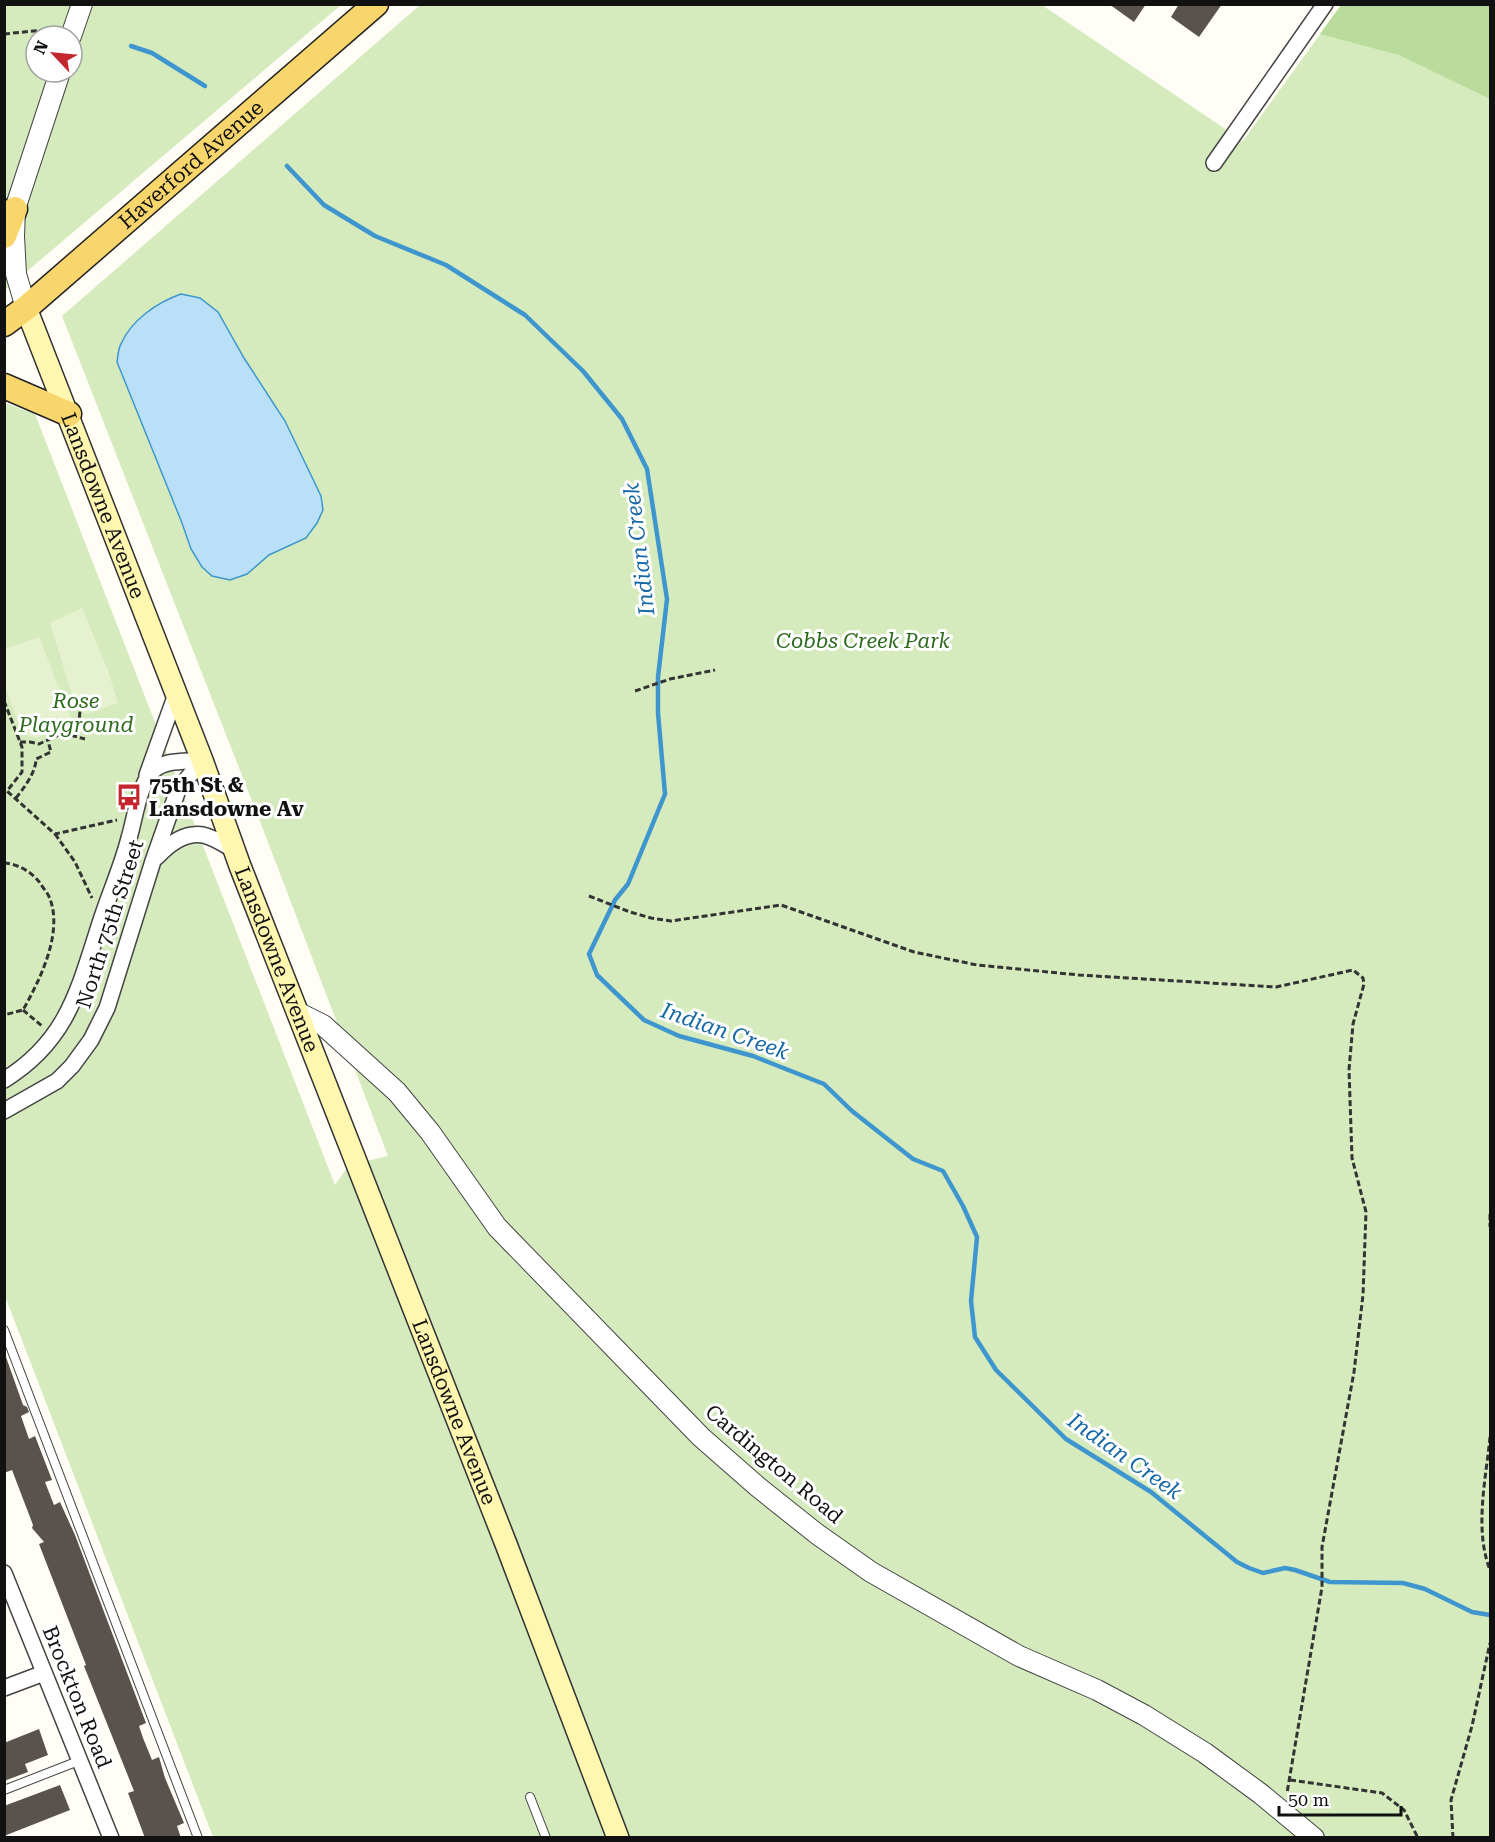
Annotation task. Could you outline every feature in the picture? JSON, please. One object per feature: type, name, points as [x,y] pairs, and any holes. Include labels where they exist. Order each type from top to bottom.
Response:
[{"type":"main road","name":"Haverford Avenue","points":[[4,324],[26,308],[376,4]]},
{"type":"main road","points":[[4,236],[15,209]]},
{"type":"main road","name":"Lansdowne Avenue","points":[[26,308],[69,414],[202,760],[234,850],[506,1544],[618,1838]]},
{"type":"main road","points":[[4,386],[69,414]]},
{"type":"street","points":[[75,24],[81,4]]},
{"type":"street","points":[[1214,163],[1325,4]]},
{"type":"street","name":"Lansdowne Avenue","points":[[26,308],[16,274],[15,209],[56,84]]},
{"type":"street","name":"North 75th Street","points":[[4,1080],[36,1057],[62,1026],[77,992],[136,816],[146,778],[176,694]]},
{"type":"street","points":[[146,778],[164,763],[202,760]]},
{"type":"street","name":"North 75th Street","points":[[4,1111],[57,1081],[72,1066],[91,1040],[107,1008],[178,790],[202,760]]},
{"type":"street","points":[[153,861],[171,842],[186,837],[203,835],[234,850]]},
{"type":"street","name":"Cardington Road","points":[[297,1012],[323,1024],[397,1092],[430,1132],[505,1235],[701,1437],[758,1487],[817,1534],[871,1572],[1019,1656],[1097,1690],[1144,1715],[1205,1753],[1314,1838]]},
{"type":"street","name":"Brockton Road","points":[[4,1573],[8,1591],[81,1760],[111,1838]]},
{"type":"street","points":[[4,1688],[44,1673]]},
{"type":"lane","points":[[4,1330],[198,1838]]},
{"type":"lane","points":[[4,1790],[81,1760]]},
{"type":"lane","points":[[530,1797],[546,1838]]},
{"type":"path","points":[[4,34],[24,33]]},
{"type":"path","points":[[635,691],[670,679],[715,670]]},
{"type":"path","points":[[4,701],[22,747],[22,772],[7,791],[55,834],[75,862],[101,918]]},
{"type":"path","points":[[75,735],[80,710]]},
{"type":"path","points":[[20,742],[39,744],[63,733],[85,739]]},
{"type":"path","points":[[15,798],[28,782],[36,765],[36,759],[51,752],[48,741]]},
{"type":"path","points":[[55,834],[136,816]]},
{"type":"path","points":[[4,863],[11,863],[34,874],[50,898],[55,927],[40,980],[23,1010],[4,1015]]},
{"type":"path","points":[[589,896],[630,912],[671,921],[781,905],[914,952],[977,965],[1079,975],[1276,987],[1353,970],[1363,978],[1364,984],[1353,1024],[1349,1070],[1352,1158],[1366,1212],[1363,1295],[1354,1372],[1322,1547],[1322,1587],[1283,1812]]},
{"type":"path","points":[[23,1010],[54,1036]]},
{"type":"path","points":[[1491,1214],[1491,1227]]},
{"type":"path","points":[[1491,1437],[1482,1519],[1484,1554],[1491,1570]]},
{"type":"path","points":[[1453,1838],[1451,1800],[1472,1726],[1491,1643]]},
{"type":"path","points":[[1290,1780],[1382,1793],[1404,1810],[1418,1838]]},
{"type":"green space","points":[[5,5],[341,5],[5,290]]},
{"type":"green space","name":"Cobbs Creek Park","points":[[420,5],[1042,5],[1243,141],[1341,5],[1490,5],[1490,1837],[213,1837],[5,1296],[5,403],[35,414],[335,1185],[349,1165],[388,1156],[62,316]]},
{"type":"green space","points":[[1341,5],[1490,5],[1490,99],[1399,55],[1320,34]]},
{"type":"green space","points":[[82,608],[107,668],[118,703],[86,714],[76,708],[69,710],[67,703],[74,701],[50,623]]},
{"type":"green space","points":[[39,637],[72,721],[36,738],[22,733],[5,686],[4,649]]},
{"type":"water","points":[[181,294],[200,298],[218,312],[244,358],[285,421],[321,496],[323,510],[306,538],[269,555],[247,574],[230,580],[212,576],[202,567],[191,549],[117,362],[120,346],[131,327],[155,307]]},
{"type":"building","points":[[1109,4],[1146,4],[1134,22]]},
{"type":"building","points":[[1179,4],[1222,4],[1199,37],[1171,17]]},
{"type":"building","points":[[6,1357],[23,1405],[29,1412],[21,1416],[29,1439],[35,1436],[52,1480],[45,1482],[54,1505],[60,1502],[75,1535],[146,1723],[139,1726],[143,1738],[152,1760],[159,1757],[165,1778],[184,1823],[177,1826],[181,1838],[145,1838],[128,1793],[134,1791],[39,1544],[44,1542],[32,1528],[33,1525],[12,1470],[4,1473],[4,1358]]},
{"type":"building","points":[[39,1729],[48,1755],[25,1764],[28,1772],[4,1781],[4,1743]]},
{"type":"building","points":[[60,1785],[70,1810],[4,1836],[4,1806]]},
{"type":"waterway","points":[[131,46],[152,53],[205,86]]},
{"type":"waterway","name":"Indian Creek","points":[[287,166],[324,205],[375,236],[446,265],[525,315],[583,371],[622,419],[647,469],[667,599],[658,677],[658,713],[665,794],[628,884],[615,900],[589,954],[597,975],[644,1020],[679,1036],[753,1056],[824,1084],[852,1111],[913,1159],[943,1171],[977,1237],[971,1301],[975,1337],[996,1370],[1066,1439],[1151,1492],[1237,1562],[1263,1573],[1285,1568],[1330,1582],[1403,1583],[1425,1589],[1472,1612],[1490,1615]]},
{"type":"place","name":"75th St & Lansdowne Av","points":[[129,797]]},
{"type":"park label","name":"Rose Playground","points":[[76,713]]}]
